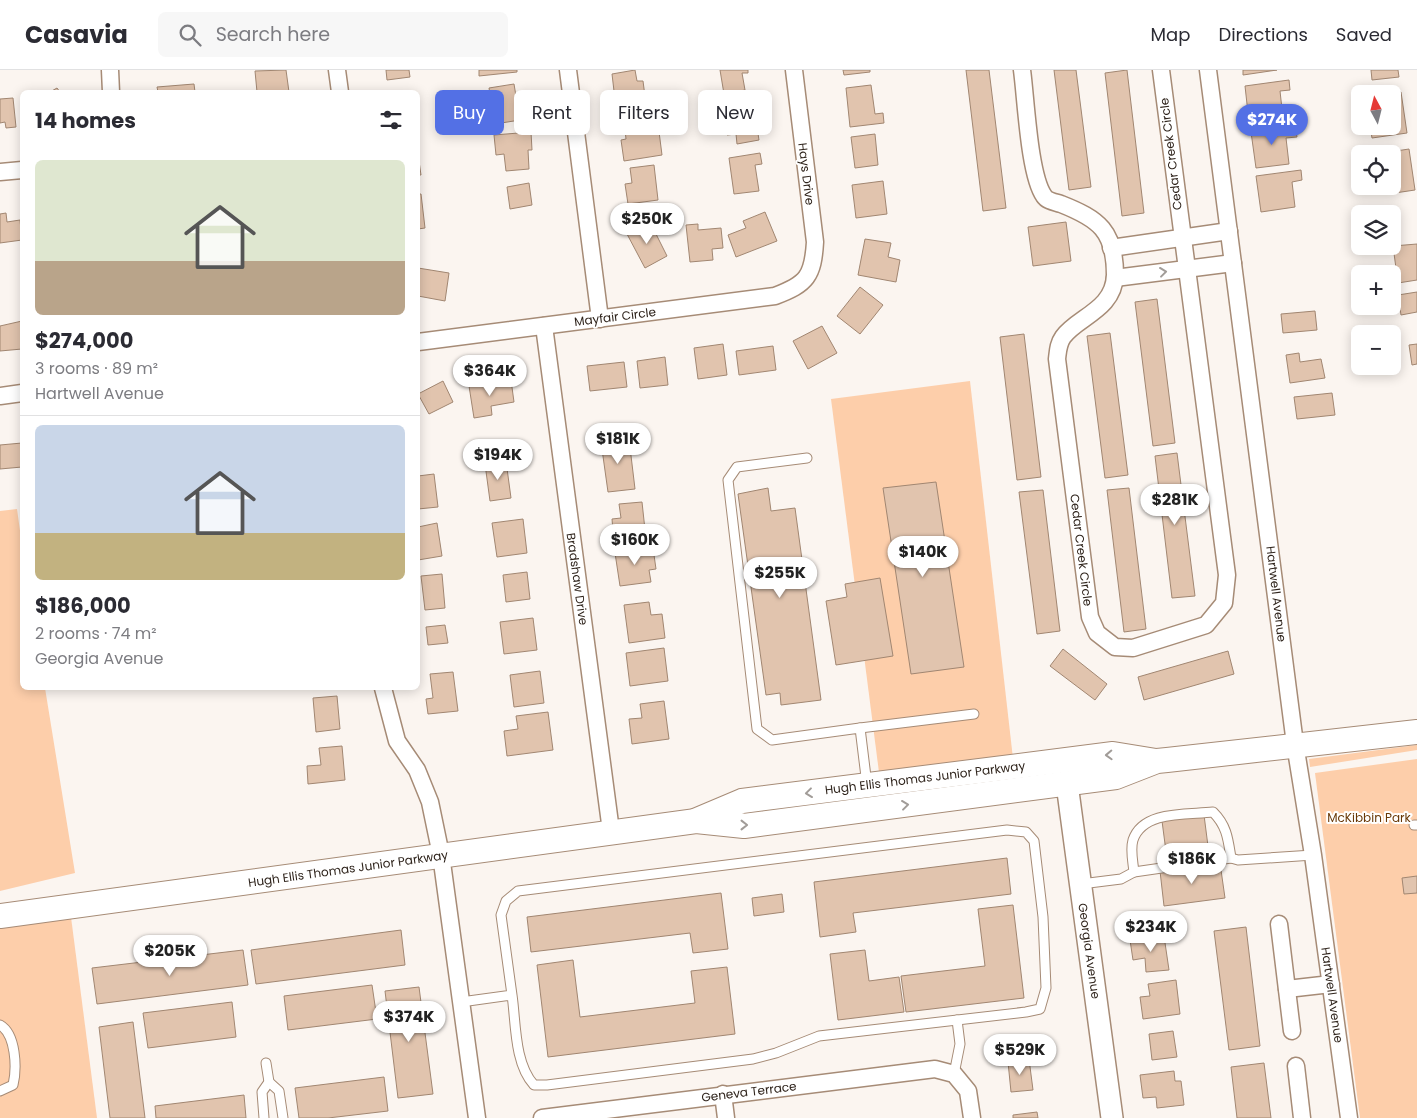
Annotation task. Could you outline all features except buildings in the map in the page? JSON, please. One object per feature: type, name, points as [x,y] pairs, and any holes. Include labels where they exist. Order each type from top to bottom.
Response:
[{"type":"main road","name":"Hugh Ellis Thomas Junior Parkway","points":[[696,820],[744,826],[1116,777],[1157,761],[1417,732]]},
{"type":"main road","name":"Hugh Ellis Thomas Junior Parkway","points":[[0,916],[696,820],[742,801],[1113,754],[1157,761]]},
{"type":"street","points":[[110,70],[111,90]]},
{"type":"street","points":[[337,70],[340,90]]},
{"type":"street","points":[[568,70],[600,319]]},
{"type":"street","name":"Hays Drive","points":[[794,70],[815,242],[813,265],[807,276]]},
{"type":"street","points":[[1022,70],[1036,181],[1045,199],[1096,220],[1107,236],[1111,248],[1115,278],[1233,263]]},
{"type":"street","name":"Cedar Creek Circle","points":[[1115,278],[1108,295],[1097,311],[1063,336],[1058,345],[1057,359],[1090,617],[1097,633],[1115,647],[1133,648],[1206,625],[1224,603],[1227,575],[1181,239],[1161,70]]},
{"type":"street","name":"Hartwell Avenue","points":[[1208,70],[1296,744],[1314,855],[1348,1118]]},
{"type":"street","points":[[0,172],[20,170]]},
{"type":"street","points":[[1111,248],[1229,231]]},
{"type":"street","name":"Mayfair Circle","points":[[420,342],[775,296],[792,289],[807,276]]},
{"type":"street","name":"Bradshaw Drive","points":[[544,326],[611,832]]},
{"type":"street","points":[[0,396],[20,393]]},
{"type":"street","points":[[384,690],[385,700],[397,741],[417,770],[430,802],[441,856],[477,1118]]},
{"type":"street","name":"Georgia Avenue","points":[[1067,784],[1112,1118]]},
{"type":"street","points":[[1279,924],[1292,1031]]},
{"type":"street","points":[[1287,989],[1330,984]]},
{"type":"street","points":[[1296,1066],[1302,1118]]},
{"type":"street","name":"Geneva Terrace","points":[[542,1118],[935,1069],[954,1074]]},
{"type":"street","points":[[954,1074],[968,1091],[972,1118]]},
{"type":"street","points":[[723,1094],[726,1118]]},
{"type":"lane","points":[[807,458],[737,467],[728,480],[758,729],[772,740],[974,714]]},
{"type":"lane","points":[[860,728],[867,785]]},
{"type":"lane","points":[[1134,872],[1133,840],[1140,828],[1151,820],[1161,817],[1214,812],[1222,821],[1227,834],[1231,858]]},
{"type":"lane","points":[[997,831],[1026,832],[1034,841],[1043,916],[1046,988],[1040,1009],[819,1036],[776,1054],[753,1059],[534,1085],[526,1076],[521,1060],[512,995],[501,915],[506,901],[518,891],[997,831]]},
{"type":"lane","points":[[1081,884],[1121,879],[1134,872],[1231,858],[1238,860],[1314,855]]},
{"type":"lane","points":[[461,1002],[512,995]]},
{"type":"lane","points":[[954,1074],[960,1044],[957,1020]]},
{"type":"lane","points":[[0,1024],[10,1034],[16,1074],[13,1085],[0,1091]]},
{"type":"lane","points":[[266,1063],[269,1082],[278,1090],[282,1118]]},
{"type":"lane","points":[[264,1118],[262,1092],[269,1082]]},
{"type":"green space","points":[[970,381],[1015,776],[881,788],[831,399]]},
{"type":"green space","points":[[17,509],[20,531],[20,690],[45,690],[75,873],[0,891],[0,511]]},
{"type":"green space","points":[[1417,745],[1417,750],[1310,767],[1309,759]]},
{"type":"green space","name":"McKibbin Park","points":[[1417,759],[1417,1118],[1360,1118],[1315,773]]},
{"type":"green space","points":[[71,917],[97,1118],[0,1118],[0,927]]}]
